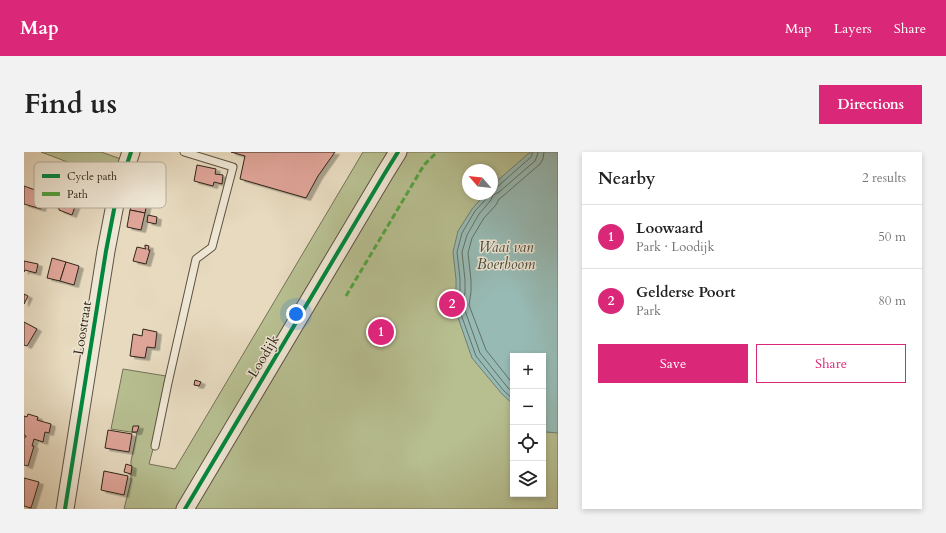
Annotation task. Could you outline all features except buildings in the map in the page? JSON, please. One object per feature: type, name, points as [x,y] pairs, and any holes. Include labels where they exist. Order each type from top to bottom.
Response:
[{"type":"street","name":"Loostraat","points":[[128,162],[132,152]]},
{"type":"street","name":"Loodijk","points":[[185,509],[398,152]]},
{"type":"street","name":"Loostraat","points":[[65,509],[106,250],[114,208]]},
{"type":"lane","points":[[156,446],[168,383],[196,259],[212,248],[233,167],[184,152]]},
{"type":"green space","points":[[41,152],[101,152],[121,159],[120,162],[67,162]]},
{"type":"green space","points":[[363,152],[389,152],[179,509],[124,509],[131,481],[131,461],[137,433],[111,429],[123,369],[172,377],[149,464],[175,469]]},
{"type":"green space","points":[[405,152],[558,152],[558,509],[193,509]]},
{"type":"water","name":"Waai van Boerboom","points":[[532,152],[558,152],[558,433],[546,432],[546,353],[510,353],[510,401],[502,394],[472,358],[454,306],[456,279],[453,252],[458,231],[472,209],[480,200],[498,200],[498,180]]},
{"type":"marked path","points":[[346,296],[424,165],[437,152]]},
{"type":"cycle path","points":[[128,162],[131,152]]},
{"type":"cycle path","points":[[185,509],[398,152]]},
{"type":"cycle path","points":[[65,509],[106,251],[114,208]]},
{"type":"place","name":"Gelderse Poort","points":[[452,304]]},
{"type":"place","name":"Loowaard","points":[[381,332]]}]
